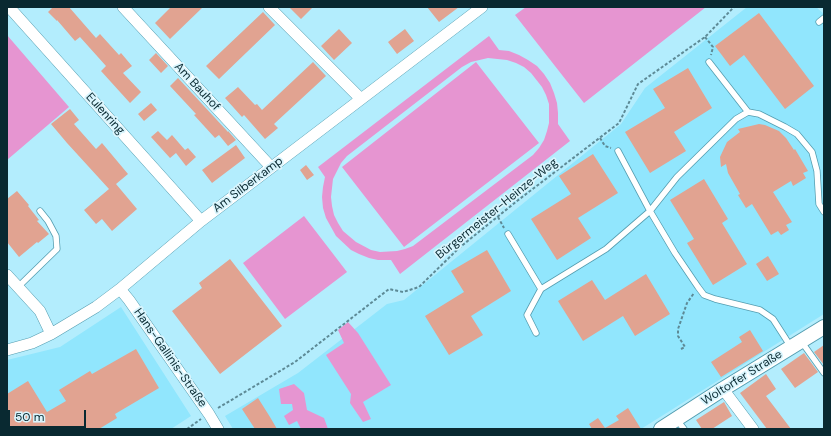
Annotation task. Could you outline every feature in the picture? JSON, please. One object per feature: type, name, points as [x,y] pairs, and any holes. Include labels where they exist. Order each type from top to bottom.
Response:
[{"type":"street","name":"Eulenring","points":[[9,7],[201,221]]},
{"type":"street","name":"Am Bauhof","points":[[123,7],[271,167]]},
{"type":"street","points":[[270,7],[361,99]]},
{"type":"street","name":"Am Silberkamp","points":[[7,350],[32,343],[51,334],[96,307],[120,289],[201,221],[476,9]]},
{"type":"street","points":[[7,275],[40,311],[51,334]]},
{"type":"street","name":"Hans-Gallinis-Straße","points":[[120,289],[209,414],[218,429]]},
{"type":"street","name":"Woltorfer Straße","points":[[661,429],[680,424],[723,389],[824,327]]},
{"type":"street","points":[[723,389],[753,429]]},
{"type":"lane","points":[[819,22],[824,18]]},
{"type":"lane","points":[[709,62],[748,112]]},
{"type":"lane","points":[[536,333],[527,315],[541,290],[606,249],[650,211],[677,177],[736,119],[748,112],[759,114],[785,126],[797,134],[812,152],[817,171],[819,204],[824,212]]},
{"type":"lane","points":[[618,150],[650,211],[675,253],[704,295],[760,310],[773,319],[824,374]]},
{"type":"lane","points":[[18,287],[57,249],[56,236],[48,221],[40,211]]},
{"type":"lane","points":[[508,234],[541,290]]},
{"type":"path","name":"Bürgermeister-Heinze-Weg","points":[[187,429],[294,362],[389,289],[403,292],[420,287],[459,248],[619,123],[638,84],[705,37],[734,7]]},
{"type":"path","points":[[705,37],[713,47],[709,62]]},
{"type":"path","points":[[600,138],[605,146],[618,150]]},
{"type":"path","points":[[498,217],[508,234]]},
{"type":"path","points":[[682,349],[685,347],[678,336],[678,329],[687,303],[698,287]]},
{"type":"shaded area","points":[[526,7],[706,7],[584,103],[515,15]]},
{"type":"shaded area","points":[[747,7],[816,7],[824,14],[824,314],[641,429],[233,429],[225,416],[298,373],[387,304],[404,300],[621,124],[645,88]]},
{"type":"shaded area","points":[[7,35],[69,107],[7,160]]},
{"type":"shaded area","points":[[489,36],[499,50],[509,51],[519,55],[537,66],[544,74],[550,83],[557,103],[558,124],[570,141],[400,274],[391,260],[378,260],[359,254],[351,250],[336,236],[326,218],[323,208],[322,197],[325,177],[318,167]],"holes":[[[488,58],[507,60],[524,67],[531,73],[542,87],[549,104],[549,123],[547,131],[544,140],[533,155],[413,246],[397,251],[380,252],[371,250],[356,242],[343,231],[334,215],[331,197],[333,179],[341,163],[347,156],[462,67],[471,62]]]},
{"type":"shaded area","points":[[476,62],[539,143],[404,247],[342,167]]},
{"type":"shaded area","points":[[304,216],[347,272],[285,319],[243,263]]},
{"type":"shaded area","points":[[121,307],[191,416],[171,429],[7,429],[7,360],[60,347]]},
{"type":"shaded area","points":[[348,322],[358,333],[391,385],[363,402],[371,419],[363,422],[350,403],[351,394],[326,355],[344,343],[338,330]]},
{"type":"shaded area","points":[[294,384],[304,393],[307,410],[324,418],[328,429],[301,429],[297,421],[289,425],[284,416],[293,410],[292,404],[281,404],[279,389]]},
{"type":"building","points":[[53,7],[69,7],[96,38],[100,34],[119,55],[121,53],[132,66],[123,73],[141,92],[130,103],[101,71],[106,66],[80,37],[75,41],[48,12]]},
{"type":"building","points":[[171,7],[203,7],[170,39],[155,23]]},
{"type":"building","points":[[289,7],[313,7],[301,19]]},
{"type":"building","points":[[427,7],[459,7],[439,22]]},
{"type":"building","points":[[263,12],[275,25],[219,79],[206,66]]},
{"type":"building","points":[[759,13],[814,86],[785,109],[744,55],[730,66],[715,46]]},
{"type":"building","points":[[339,29],[352,43],[334,60],[321,46]]},
{"type":"building","points":[[405,29],[414,41],[397,54],[388,42]]},
{"type":"building","points":[[156,53],[168,66],[161,73],[149,60]]},
{"type":"building","points":[[313,62],[326,76],[274,124],[278,128],[265,139],[244,115],[242,117],[225,98],[238,87],[255,105],[257,104],[262,110]]},
{"type":"building","points":[[688,68],[712,108],[674,132],[686,151],[650,173],[625,132],[665,108],[653,89]]},
{"type":"building","points":[[178,78],[236,140],[228,146],[219,135],[215,138],[194,115],[196,114],[170,86]]},
{"type":"building","points":[[151,103],[157,110],[144,121],[138,114]]},
{"type":"building","points":[[70,109],[79,120],[74,124],[96,149],[102,143],[128,174],[116,184],[137,209],[112,231],[102,219],[96,224],[84,210],[109,189],[51,124]]},
{"type":"building","points":[[759,124],[779,131],[794,150],[795,149],[808,171],[803,173],[806,178],[793,186],[791,181],[773,192],[792,222],[786,225],[789,230],[781,235],[778,231],[771,235],[752,204],[746,208],[728,173],[726,164],[721,167],[720,157],[727,142],[740,132],[738,129]]},
{"type":"building","points":[[158,131],[167,140],[172,135],[185,150],[188,148],[196,157],[186,166],[176,153],[170,158],[151,137]]},
{"type":"building","points":[[236,145],[245,158],[212,183],[202,170]]},
{"type":"building","points":[[593,154],[618,193],[578,218],[591,238],[557,260],[531,219],[571,194],[559,176]]},
{"type":"building","points":[[306,165],[314,175],[307,180],[300,170]]},
{"type":"building","points":[[704,179],[728,219],[722,223],[747,264],[713,285],[687,243],[694,239],[670,200]]},
{"type":"building","points":[[17,191],[39,220],[37,221],[49,234],[19,257],[7,242],[7,199]]},
{"type":"building","points":[[487,250],[511,291],[471,316],[483,335],[449,355],[425,316],[464,292],[451,271]]},
{"type":"building","points":[[768,256],[779,274],[767,281],[756,264]]},
{"type":"building","points":[[230,259],[282,326],[220,374],[172,311],[202,288],[199,283]]},
{"type":"building","points":[[646,274],[670,314],[635,336],[623,316],[583,341],[558,301],[592,280],[605,300]]},
{"type":"building","points":[[750,330],[763,351],[721,377],[711,362],[742,342],[739,337]]},
{"type":"building","points":[[824,345],[824,365],[814,352]]},
{"type":"building","points":[[136,349],[159,388],[115,414],[117,418],[99,429],[7,429],[7,394],[28,381],[47,412],[66,401],[59,390],[90,371],[92,374]]},
{"type":"building","points":[[804,353],[818,372],[795,388],[781,369]]},
{"type":"building","points":[[766,374],[776,389],[766,396],[791,429],[767,429],[740,393]]},
{"type":"building","points":[[258,398],[277,429],[255,429],[242,409]]},
{"type":"building","points":[[724,402],[732,416],[712,429],[702,429],[696,420]]},
{"type":"building","points":[[628,408],[641,429],[592,429],[589,424],[598,418],[605,428],[619,420],[616,416]]}]
